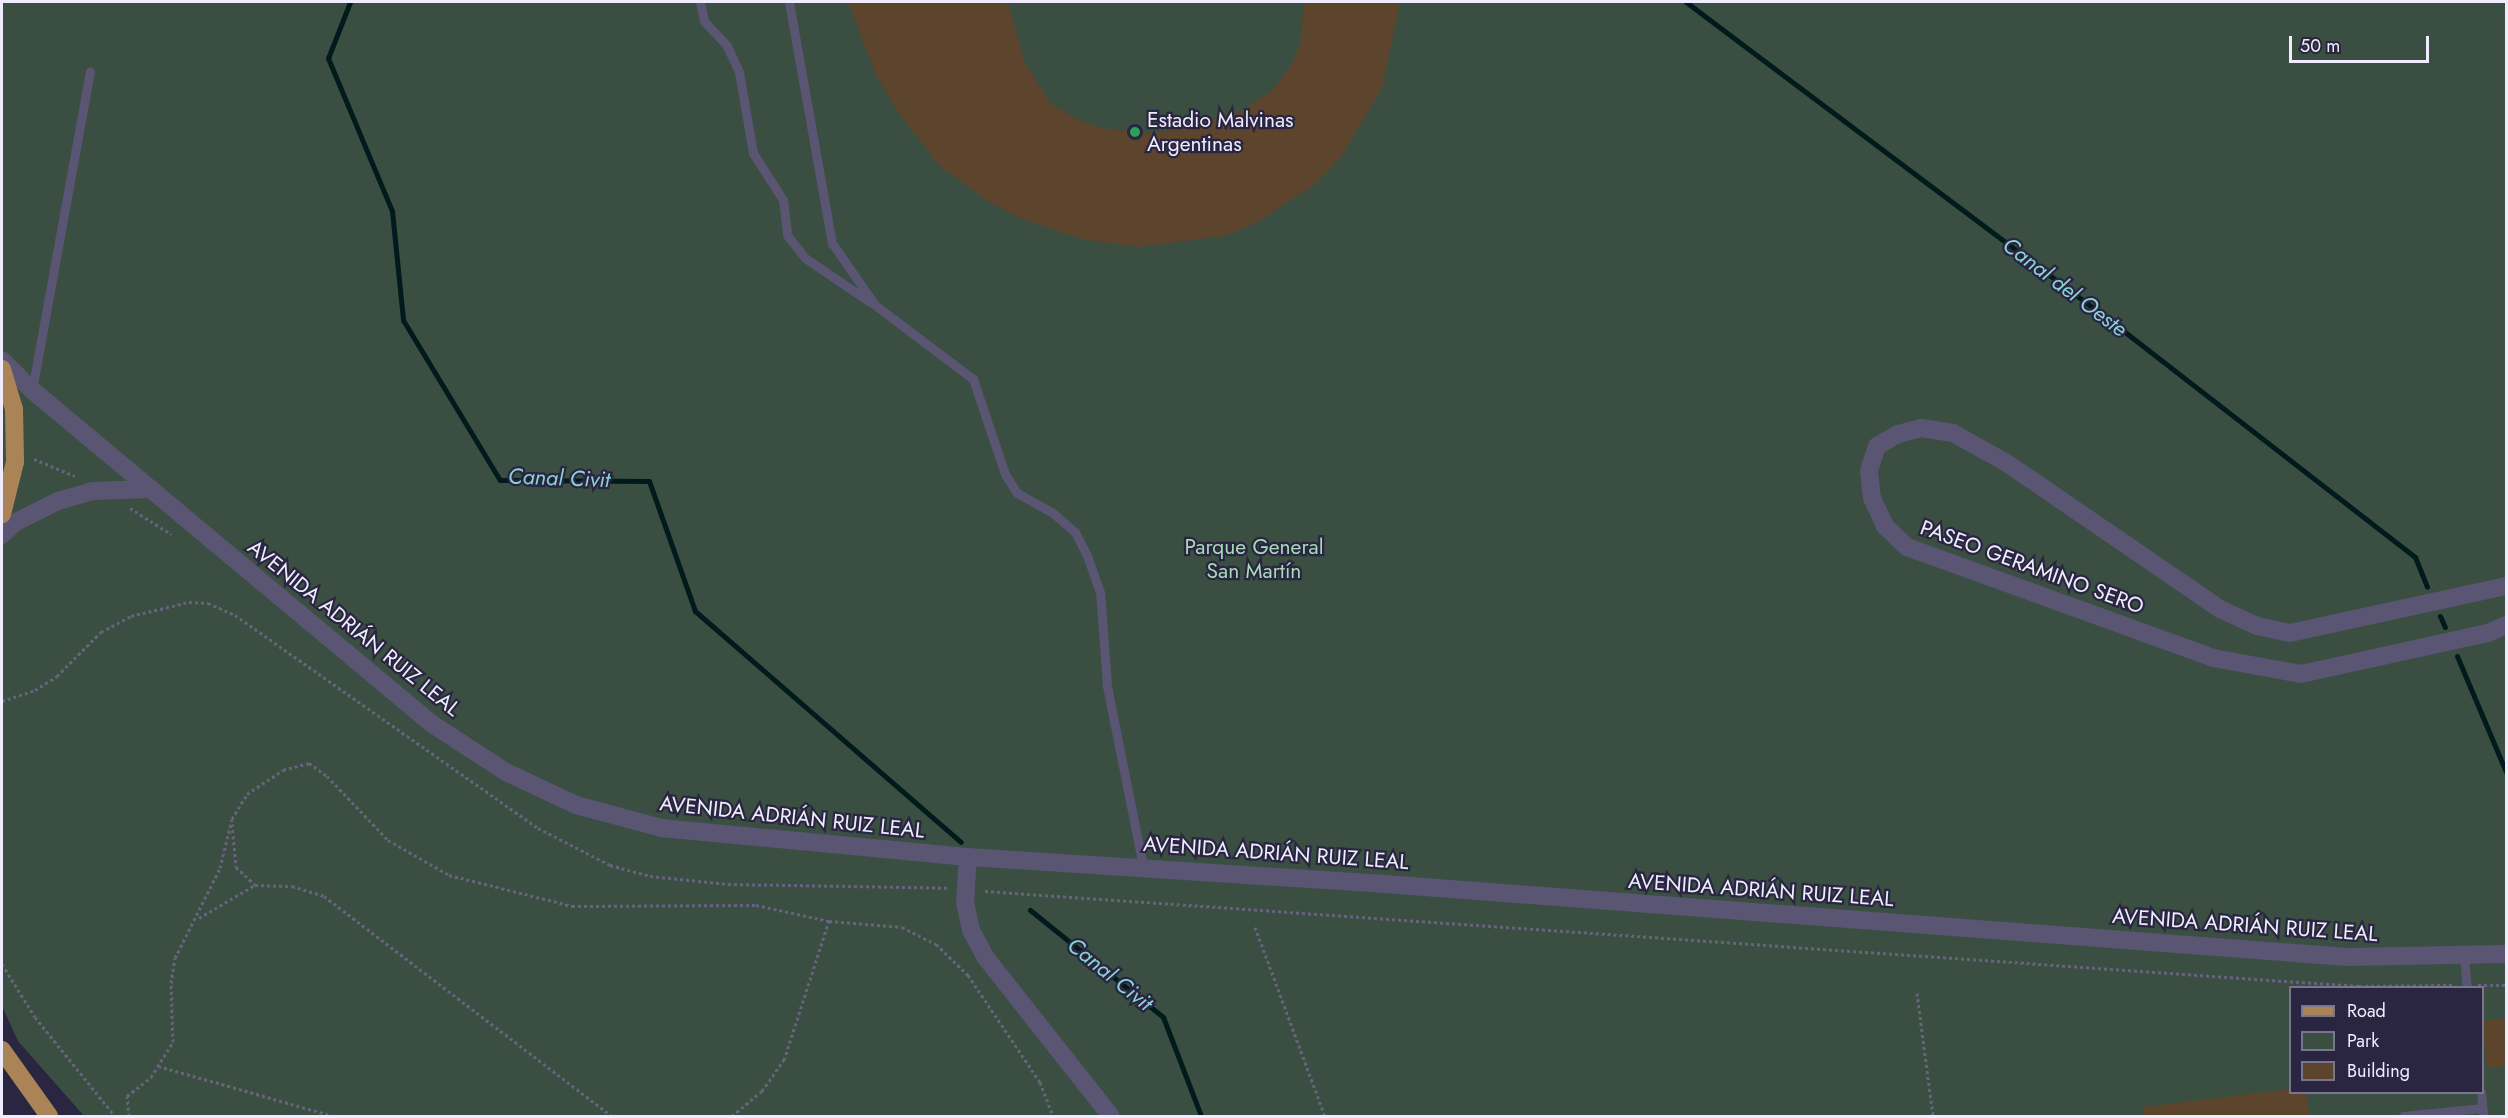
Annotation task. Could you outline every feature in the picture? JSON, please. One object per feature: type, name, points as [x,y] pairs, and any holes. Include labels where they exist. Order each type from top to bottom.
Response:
[{"type":"main road","points":[[2,369],[14,409],[15,462],[2,514]]},
{"type":"main road","points":[[2,1050],[49,1116]]},
{"type":"street","name":"AVENIDA ADRIÁN RUIZ LEAL","points":[[2,360],[32,390],[432,724],[506,772],[576,805],[662,828],[968,857],[1143,866],[2347,957],[2506,954]]},
{"type":"street","name":"PASEO GERAMINO SERO","points":[[2506,586],[2290,633],[2257,626],[2220,609],[2005,462],[1953,433],[1921,428],[1898,434],[1877,446],[1869,471],[1872,498],[1885,526],[1907,547],[2213,658],[2301,674],[2488,633],[2506,625]]},
{"type":"street","points":[[2,535],[16,522],[58,501],[92,491],[151,489]]},
{"type":"street","points":[[968,857],[965,902],[971,930],[981,949],[1110,1116]]},
{"type":"lane","points":[[699,2],[705,21],[727,46],[739,72],[753,153],[783,200],[787,235],[805,258],[875,305],[973,379],[1005,474],[1017,493],[1053,513],[1075,532],[1088,558],[1100,592],[1107,686],[1143,866]]},
{"type":"lane","points":[[789,2],[832,243],[875,305]]},
{"type":"lane","points":[[32,390],[90,71]]},
{"type":"lane","points":[[2464,956],[2467,986]]},
{"type":"lane","points":[[2403,1116],[2483,1112],[2481,1094]]},
{"type":"path","points":[[129,1116],[128,1096],[151,1077],[172,1042],[171,983],[175,958],[198,919],[220,868],[232,819],[247,794],[284,770],[309,763],[327,776],[387,840],[449,875],[572,906],[756,905],[829,921],[902,927],[936,944],[969,975],[1040,1082],[1053,1116]]},
{"type":"path","points":[[232,819],[236,867],[255,885]]},
{"type":"path","points":[[198,919],[255,885],[292,886],[324,896],[612,1116]]},
{"type":"path","points":[[732,1116],[762,1091],[784,1060],[829,921]]},
{"type":"path","points":[[1255,927],[1325,1116]]},
{"type":"path","points":[[2,964],[35,1017],[115,1116]]},
{"type":"path","points":[[1917,993],[1933,1116]]},
{"type":"path","points":[[158,1066],[334,1116]]},
{"type":"green space","name":"Parque General San Martín","points":[[2,2],[2506,2],[2506,1116],[84,1116],[18,1041],[2,1006]]},
{"type":"building","name":"Estadio Malvinas Argentinas","points":[[848,2],[1008,2],[1024,61],[1050,103],[1078,120],[1101,128],[1154,133],[1236,114],[1273,90],[1293,62],[1300,44],[1304,2],[1400,2],[1382,88],[1340,158],[1315,184],[1256,223],[1224,236],[1138,247],[1081,239],[1020,218],[989,202],[939,165],[901,116],[876,75]]},
{"type":"building","points":[[2506,1019],[2506,1066],[2487,1068],[2484,1021]]},
{"type":"building","points":[[2289,1089],[2289,1094],[2306,1094],[2309,1115],[2144,1116],[2143,1107]]},
{"type":"waterway","name":"Canal Civit","points":[[350,2],[328,58],[392,211],[403,320],[500,480],[649,481],[695,611],[961,842]]},
{"type":"waterway","name":"Canal del Oeste","points":[[1686,2],[2121,329],[2415,557],[2427,587]]},
{"type":"waterway","points":[[2440,616],[2445,627]]},
{"type":"waterway","name":"Canal del Oeste","points":[[2457,656],[2506,772]]},
{"type":"waterway","name":"Canal Civit","points":[[1030,910],[1163,1017],[1201,1116]]},
{"type":"place","name":"Estadio Malvinas Argentinas","points":[[1135,132]]}]
